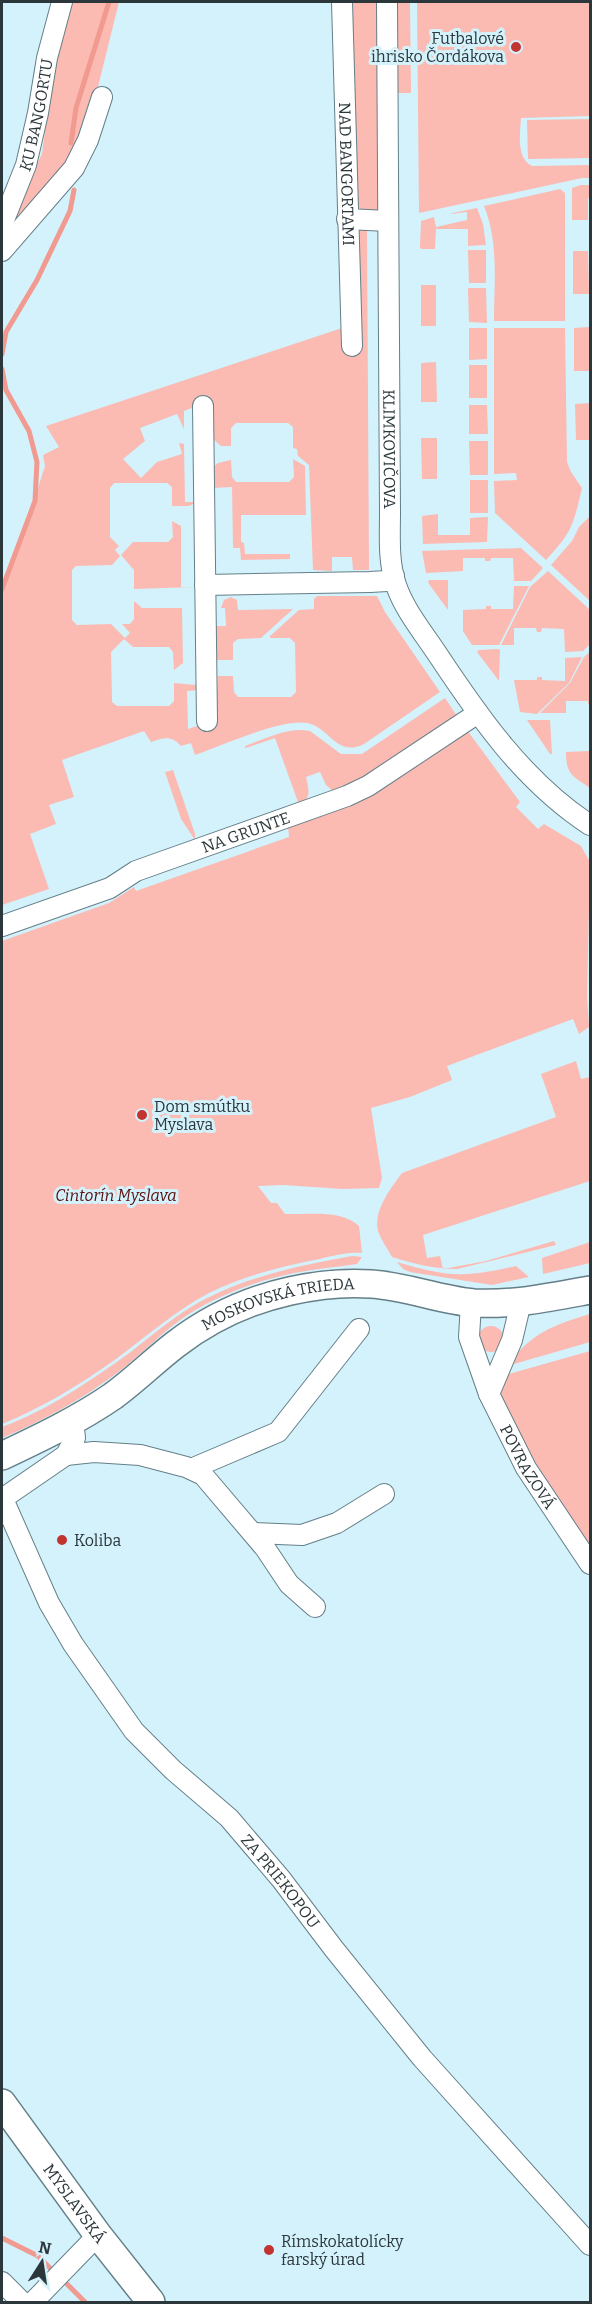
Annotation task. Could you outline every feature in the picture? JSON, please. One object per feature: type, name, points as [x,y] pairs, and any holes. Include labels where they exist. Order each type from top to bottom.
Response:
[{"type":"street","name":"KU BANGORTU","points":[[2,225],[26,165],[47,58],[62,2]]},
{"type":"street","name":"NAD BANGORTAMI","points":[[342,2],[352,346]]},
{"type":"street","name":"KLIMKOVIČOVA","points":[[387,2],[390,556],[394,576],[401,597],[478,712],[538,785],[591,825]]},
{"type":"street","points":[[2,250],[74,168],[88,140],[102,97]]},
{"type":"street","points":[[347,219],[388,221]]},
{"type":"street","points":[[202,406],[207,721]]},
{"type":"street","points":[[206,585],[376,582],[394,576]]},
{"type":"street","name":"NA GRUNTE","points":[[2,926],[110,888],[136,871],[347,796],[368,786],[478,712]]},
{"type":"street","name":"MOSKOVSKÁ TRIEDA","points":[[2,1456],[73,1420],[114,1395],[176,1344],[202,1326],[260,1299],[292,1290],[332,1284],[373,1284],[471,1302],[521,1302],[591,1290]]},
{"type":"street","name":"POVRAZOVÁ","points":[[471,1302],[469,1337],[489,1394],[526,1468],[591,1564]]},
{"type":"street","points":[[489,1394],[512,1341],[521,1302]]},
{"type":"street","points":[[191,1469],[278,1432],[359,1329]]},
{"type":"street","points":[[2,1499],[66,1455],[75,1438],[73,1420]]},
{"type":"street","points":[[66,1455],[94,1452],[140,1455],[191,1469],[203,1475],[253,1533],[289,1584],[315,1607]]},
{"type":"street","points":[[253,1533],[302,1535],[337,1523],[384,1494]]},
{"type":"street","name":"ZA PRIEKOPOU","points":[[2,1499],[19,1531],[50,1603],[73,1644],[134,1731],[173,1770],[229,1818],[281,1879],[422,2058],[591,2245]]},
{"type":"street","name":"MYSLAVSKÁ","points":[[2,2103],[98,2235],[151,2302]]},
{"type":"street","points":[[39,2296],[98,2235]]},
{"type":"street","points":[[2,2282],[22,2302]]},
{"type":"green space","points":[[70,2],[119,2],[91,115],[78,149],[2,246],[2,234],[42,154],[46,123],[46,96]]},
{"type":"green space","points":[[350,2],[377,2],[378,215],[362,210],[356,205]]},
{"type":"green space","points":[[396,2],[410,2],[411,93],[397,93]]},
{"type":"green space","points":[[417,2],[590,2],[590,116],[521,118],[520,138],[523,157],[532,166],[590,165],[590,178],[419,213]]},
{"type":"green space","points":[[590,119],[590,158],[528,159],[527,120]]},
{"type":"green space","points":[[590,185],[588,220],[572,220],[572,188]]},
{"type":"green space","points":[[560,189],[565,193],[565,321],[494,321],[494,249],[484,206]]},
{"type":"green space","points":[[477,208],[483,224],[486,245],[468,246],[468,229],[436,229],[435,249],[420,248],[421,221],[434,217],[436,227],[467,220],[467,212],[448,214]]},
{"type":"green space","points":[[357,227],[367,228],[369,570],[353,570],[352,557],[332,557],[332,571],[313,570],[309,465],[298,456],[297,449],[293,448],[293,427],[288,423],[236,423],[231,428],[231,446],[221,446],[212,438],[211,401],[184,411],[184,429],[177,414],[140,428],[145,441],[123,459],[141,478],[157,462],[182,454],[179,443],[184,444],[185,502],[197,502],[189,506],[172,506],[172,487],[167,483],[114,483],[110,488],[110,537],[119,546],[115,550],[120,556],[112,565],[76,566],[72,570],[72,620],[77,625],[111,624],[125,638],[130,633],[122,624],[130,624],[134,619],[134,601],[142,608],[182,608],[183,663],[174,670],[173,652],[169,647],[133,647],[124,639],[111,652],[112,702],[117,706],[169,706],[174,701],[174,683],[196,685],[199,690],[187,691],[188,729],[215,720],[218,676],[233,676],[234,692],[238,697],[291,697],[296,692],[295,643],[290,638],[270,638],[270,636],[299,610],[314,609],[314,599],[317,596],[377,596],[385,612],[440,692],[364,744],[354,747],[340,745],[315,726],[296,723],[267,729],[195,755],[191,743],[181,746],[167,738],[151,742],[144,731],[62,760],[74,797],[49,805],[56,824],[30,834],[49,889],[2,905],[2,583],[38,488],[45,466],[43,455],[59,447],[46,426],[339,329],[344,328],[345,353],[355,353]]},
{"type":"green space","points":[[468,250],[486,250],[486,283],[469,283]]},
{"type":"green space","points":[[573,251],[588,251],[589,294],[573,294]]},
{"type":"green space","points":[[421,285],[436,285],[436,326],[421,326]]},
{"type":"green space","points":[[468,288],[486,288],[487,323],[469,322]]},
{"type":"green space","points":[[589,327],[590,371],[574,371],[574,328]]},
{"type":"green space","points":[[469,328],[487,328],[487,359],[469,360]]},
{"type":"green space","points":[[494,328],[565,328],[567,462],[582,488],[570,528],[546,560],[495,513],[494,481],[517,480],[516,473],[494,474]]},
{"type":"green space","points":[[436,362],[437,402],[421,402],[421,363]]},
{"type":"green space","points":[[469,365],[487,365],[487,398],[469,398]]},
{"type":"green space","points":[[590,403],[590,440],[576,440],[575,404]]},
{"type":"green space","points":[[469,405],[487,405],[488,434],[469,434]]},
{"type":"green space","points":[[421,438],[437,438],[437,479],[422,479]]},
{"type":"green space","points":[[469,441],[488,441],[488,475],[470,475]]},
{"type":"green space","points":[[293,459],[305,466],[306,515],[241,515],[241,542],[244,543],[245,554],[290,554],[290,559],[241,560],[240,548],[233,548],[232,487],[212,488],[212,468],[218,463],[231,460],[232,477],[236,482],[289,482],[294,477]]},
{"type":"green space","points":[[470,480],[488,480],[488,513],[470,513]]},
{"type":"green space","points":[[438,514],[438,535],[470,535],[470,518],[488,517],[487,542],[423,544],[422,516]]},
{"type":"green space","points":[[590,516],[590,601],[551,565]]},
{"type":"green space","points":[[172,521],[181,526],[181,587],[194,587],[134,589],[134,570],[121,555],[133,542],[168,542],[173,537]]},
{"type":"green space","points":[[521,548],[543,568],[531,581],[514,581],[513,558],[491,558],[490,561],[485,561],[485,558],[463,558],[463,571],[426,573],[422,551]]},
{"type":"green space","points":[[548,571],[590,610],[590,644],[583,651],[565,652],[564,629],[542,628],[541,632],[537,632],[536,628],[514,628],[514,645],[501,645],[530,587]]},
{"type":"green space","points":[[430,580],[448,580],[448,610],[429,584]]},
{"type":"green space","points":[[514,586],[529,586],[499,645],[472,645],[463,631],[463,610],[486,609],[486,606],[491,606],[491,609],[513,609]]},
{"type":"green space","points":[[231,597],[237,600],[238,610],[293,609],[261,638],[238,639],[233,643],[233,660],[218,660],[216,659],[214,626],[226,626],[225,608],[221,608],[224,600]]},
{"type":"green space","points":[[500,650],[499,681],[477,652]]},
{"type":"green space","points":[[590,652],[590,704],[588,701],[566,701],[566,713],[540,713],[570,683],[584,657]]},
{"type":"green space","points":[[582,657],[569,683],[537,714],[520,712],[514,680],[537,680],[537,677],[542,677],[542,680],[565,681],[565,658]]},
{"type":"green space","points":[[445,698],[457,716],[373,775],[333,791],[326,785],[320,772],[306,777],[308,795],[306,799],[304,802],[286,808],[298,802],[275,738],[245,748],[245,746],[277,734],[302,730],[310,731],[341,754],[362,754]]},
{"type":"green space","points":[[527,720],[550,720],[552,754],[550,754]]},
{"type":"green space","name":"Cintorín Myslava","points":[[467,730],[520,802],[516,807],[538,829],[544,824],[581,846],[590,862],[587,996],[589,1027],[579,1034],[573,1019],[447,1066],[452,1080],[410,1097],[371,1108],[382,1178],[379,1188],[258,1186],[271,1203],[277,1203],[285,1214],[334,1215],[352,1221],[359,1226],[362,1253],[342,1254],[283,1267],[245,1278],[209,1293],[75,1386],[32,1411],[2,1424],[2,941],[109,903],[134,887],[136,891],[289,837],[288,825]]},
{"type":"green space","points":[[589,748],[590,788],[579,781],[569,770],[566,752],[589,751]]},
{"type":"green space","points":[[173,770],[195,840],[181,819],[165,772]]},
{"type":"green space","points":[[576,1061],[581,1079],[590,1077],[590,1181],[423,1235],[427,1258],[440,1256],[443,1268],[392,1257],[379,1234],[377,1223],[380,1208],[388,1193],[402,1173],[556,1117],[541,1074]]},
{"type":"green space","points":[[554,1241],[556,1245],[457,1269],[446,1269],[486,1261]]},
{"type":"green space","points":[[590,1242],[590,1263],[543,1274],[542,1258]]},
{"type":"green space","points":[[352,1256],[362,1257],[357,1264],[281,1276],[241,1288],[204,1305],[172,1326],[127,1366],[103,1383],[46,1417],[2,1438],[2,1427],[69,1394],[117,1362],[176,1317],[210,1297],[269,1274]]},
{"type":"green space","points":[[397,1262],[430,1271],[456,1274],[482,1273],[516,1266],[529,1277],[492,1285],[410,1272],[403,1269]]},
{"type":"green space","points":[[590,1314],[590,1342],[507,1366],[534,1338],[565,1322]]},
{"type":"green space","points":[[491,1326],[500,1330],[504,1339],[500,1348],[491,1352],[482,1348],[478,1339],[482,1330]]},
{"type":"green space","points":[[590,1351],[590,1547],[515,1432],[499,1390],[502,1376]]},
{"type":"waterway","points":[[71,143],[76,108],[109,2]]},
{"type":"waterway","points":[[2,354],[6,332],[37,280],[70,211],[74,190]]},
{"type":"waterway","points":[[2,369],[6,390],[29,431],[37,462],[35,501],[2,589]]},
{"type":"waterway","points":[[2,2238],[38,2256],[55,2273]]},
{"type":"waterway","points":[[62,2279],[85,2302]]},
{"type":"place","name":"Futbalové ihrisko Čordákova","points":[[516,47]]},
{"type":"place","name":"Dom smútku Myslava","points":[[142,1115]]},
{"type":"place","name":"Koliba","points":[[62,1540]]},
{"type":"place","name":"Rímskokatolícky farský úrad","points":[[269,2250]]}]
